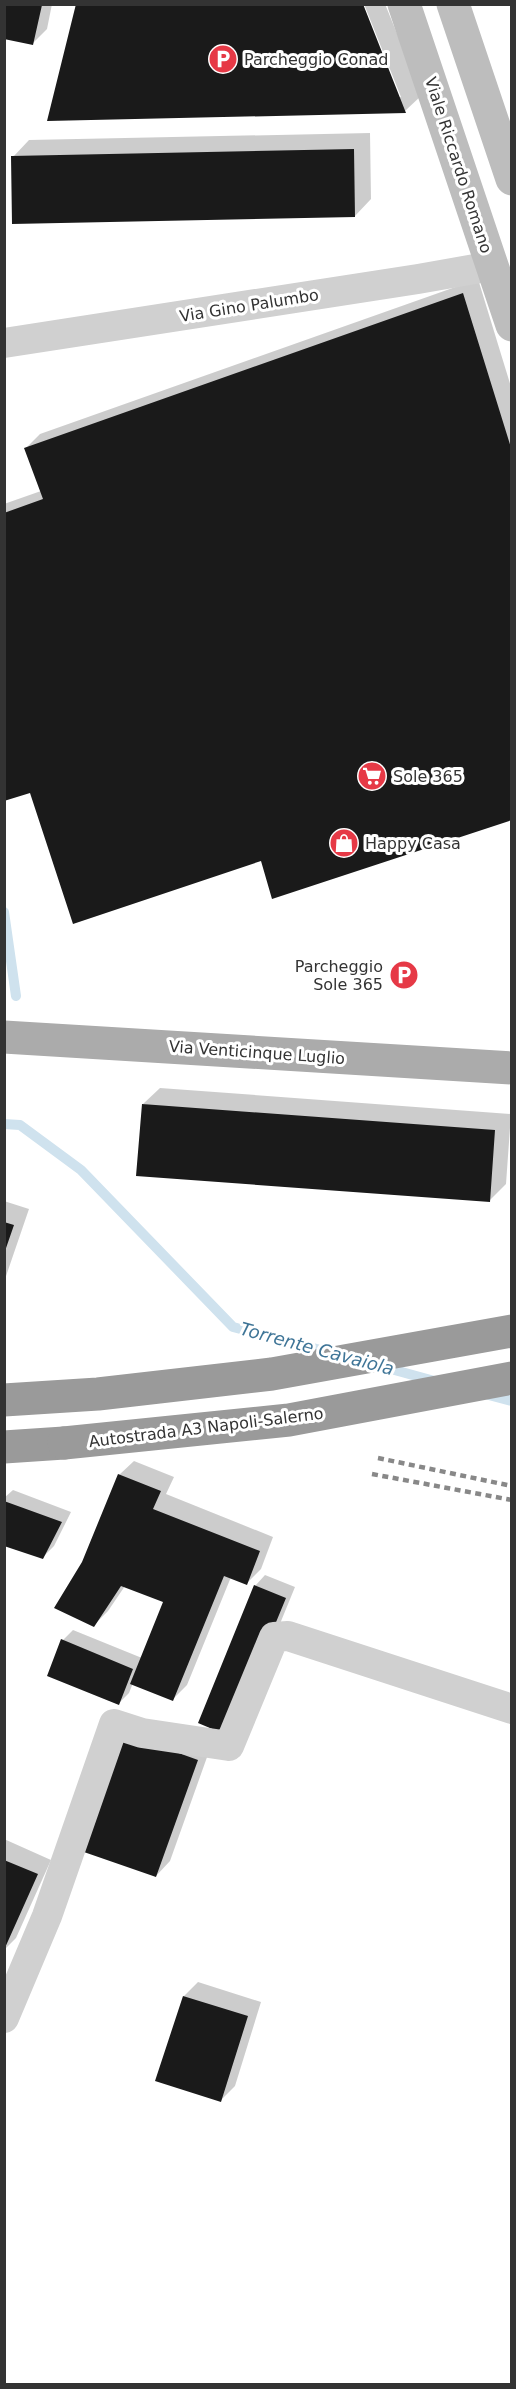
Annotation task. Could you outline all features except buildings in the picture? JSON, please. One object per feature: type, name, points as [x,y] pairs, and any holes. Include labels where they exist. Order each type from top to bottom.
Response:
[{"type":"highway","points":[[4,1400],[98,1394],[272,1374],[512,1331]]},
{"type":"highway","name":"Autostrada A3 Napoli-Salerno","points":[[4,1447],[289,1420],[512,1378]]},
{"type":"main road","name":"Viale Riccardo Romano","points":[[405,4],[512,325]]},
{"type":"main road","points":[[453,4],[512,179]]},
{"type":"main road","name":"Via Venticinque Luglio","points":[[4,1037],[511,1067]]},
{"type":"street","name":"Via Gino Palumbo","points":[[4,343],[492,266]]},
{"type":"street","points":[[4,2018],[47,1916],[114,1724],[142,1733],[229,1746],[274,1637],[288,1636],[512,1709]]},
{"type":"waterway","points":[[4,912],[16,996]]},
{"type":"waterway","name":"Torrente Cavaiola","points":[[4,1124],[20,1125],[81,1170],[233,1327],[328,1352]]},
{"type":"waterway","name":"Torrente Cavaiola","points":[[380,1366],[438,1382]]},
{"type":"waterway","name":"Torrente Cavaiola","points":[[485,1394],[512,1401]]},
{"type":"railway","points":[[378,1458],[512,1486]]},
{"type":"railway","points":[[372,1474],[512,1500]]},
{"type":"place","name":"Parcheggio Conad","points":[[223,59]]},
{"type":"place","name":"Sole 365","points":[[372,776]]},
{"type":"place","name":"Happy Casa","points":[[344,843]]},
{"type":"place","name":"Parcheggio Sole 365","points":[[404,975]]}]
